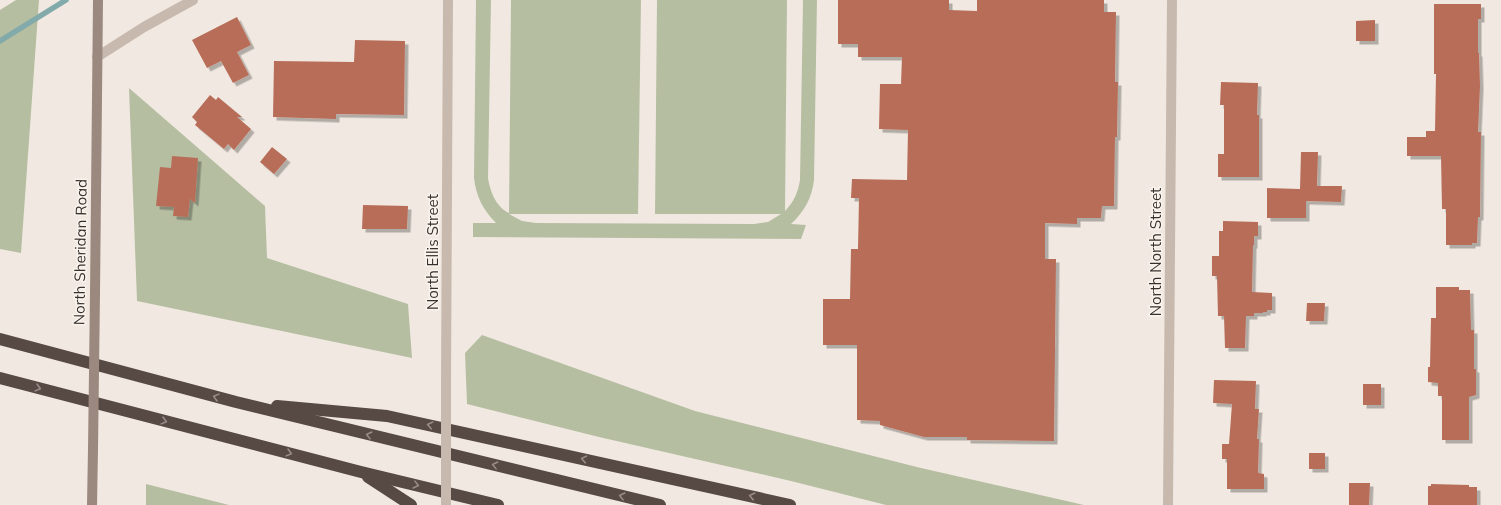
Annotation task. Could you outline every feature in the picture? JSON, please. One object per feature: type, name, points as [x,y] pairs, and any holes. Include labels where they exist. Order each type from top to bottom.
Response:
[{"type":"highway","points":[[0,339],[236,402],[660,505]]},
{"type":"highway","points":[[0,378],[361,472],[498,505]]},
{"type":"highway","points":[[236,402],[387,416],[790,505]]},
{"type":"highway","points":[[361,472],[411,505]]},
{"type":"main road","name":"North Sheridan Road","points":[[92,505],[98,0]]},
{"type":"street","points":[[97,57],[144,27],[193,0]]},
{"type":"street","name":"North Ellis Street","points":[[446,505],[448,0]]},
{"type":"street","name":"North North Street","points":[[1168,505],[1172,0]]},
{"type":"green space","points":[[16,0],[39,0],[21,253],[0,249],[0,10]]},
{"type":"green space","points":[[476,0],[491,0],[488,178],[494,198],[504,210],[509,213],[511,0],[641,0],[638,214],[509,214],[522,221],[536,223],[754,224],[768,222],[781,214],[655,214],[657,0],[787,0],[785,211],[795,197],[800,180],[803,0],[817,0],[814,180],[807,204],[800,215],[791,224],[806,225],[801,239],[473,237],[473,223],[496,223],[487,213],[481,202],[476,191],[474,178]]},
{"type":"green space","points":[[129,88],[265,206],[267,258],[408,304],[412,358],[137,301]]},
{"type":"green space","points":[[482,335],[695,411],[921,468],[1084,505],[886,505],[467,404],[465,353]]},
{"type":"green space","points":[[146,484],[229,505],[146,505]]},
{"type":"building","points":[[838,0],[949,0],[949,10],[977,11],[977,0],[1104,0],[1104,12],[1116,12],[1115,82],[1118,82],[1117,137],[1115,137],[1114,206],[1102,206],[1101,218],[1077,218],[1077,224],[1045,223],[1045,259],[1056,259],[1054,441],[967,440],[967,437],[924,437],[880,425],[880,421],[857,420],[857,345],[823,345],[823,299],[850,299],[851,249],[858,249],[859,198],[851,198],[852,179],[907,180],[908,130],[879,129],[880,84],[901,84],[902,57],[858,57],[858,44],[838,44]]},
{"type":"building","points":[[1434,4],[1481,4],[1481,19],[1478,19],[1480,86],[1478,132],[1481,132],[1480,217],[1478,217],[1477,243],[1472,243],[1472,245],[1446,245],[1446,209],[1442,209],[1441,156],[1407,156],[1407,137],[1426,137],[1426,131],[1435,131],[1436,74],[1434,74]]},
{"type":"building","points":[[237,17],[251,45],[237,52],[249,75],[233,83],[221,61],[207,68],[192,40]]},
{"type":"building","points":[[1375,20],[1375,41],[1356,41],[1356,21]]},
{"type":"building","points":[[355,40],[405,41],[404,115],[336,114],[336,119],[273,117],[274,61],[354,62]]},
{"type":"building","points":[[1221,82],[1258,83],[1257,115],[1259,115],[1259,177],[1218,177],[1218,154],[1224,154],[1224,105],[1220,105]]},
{"type":"building","points":[[210,95],[216,100],[218,97],[242,117],[237,117],[251,129],[234,150],[228,144],[224,149],[195,125],[197,122],[192,117]]},
{"type":"building","points":[[272,147],[287,159],[274,174],[260,162]]},
{"type":"building","points":[[1301,152],[1318,152],[1317,186],[1342,186],[1341,202],[1306,201],[1306,218],[1267,218],[1267,188],[1300,189]]},
{"type":"building","points":[[172,156],[198,158],[195,203],[190,199],[188,217],[173,216],[174,207],[156,206],[160,167],[171,168]]},
{"type":"building","points":[[363,205],[408,206],[407,229],[362,229]]},
{"type":"building","points":[[1223,221],[1258,222],[1258,236],[1254,236],[1253,245],[1252,292],[1272,293],[1272,310],[1267,310],[1267,312],[1263,313],[1254,313],[1254,316],[1246,316],[1245,348],[1225,348],[1224,316],[1218,316],[1217,276],[1212,276],[1212,256],[1219,256],[1219,231],[1223,231]]},
{"type":"building","points":[[1436,287],[1459,287],[1459,290],[1470,290],[1471,330],[1474,330],[1476,395],[1469,397],[1469,440],[1442,440],[1442,396],[1438,396],[1438,383],[1428,382],[1428,367],[1430,367],[1431,318],[1436,318]]},
{"type":"building","points":[[1307,303],[1325,303],[1324,321],[1306,321]]},
{"type":"building","points":[[1214,380],[1256,381],[1255,409],[1259,409],[1257,439],[1259,439],[1258,473],[1264,474],[1264,489],[1227,489],[1227,459],[1222,459],[1222,444],[1229,444],[1232,404],[1213,403]]},
{"type":"building","points":[[1363,384],[1381,384],[1381,405],[1363,405]]},
{"type":"building","points":[[1309,453],[1325,453],[1325,469],[1309,469]]},
{"type":"building","points":[[1349,483],[1370,483],[1369,505],[1349,505]]},
{"type":"building","points":[[1431,484],[1469,485],[1469,487],[1477,487],[1477,505],[1428,505],[1428,486],[1431,486]]},
{"type":"waterway","points":[[0,41],[66,0]]}]
